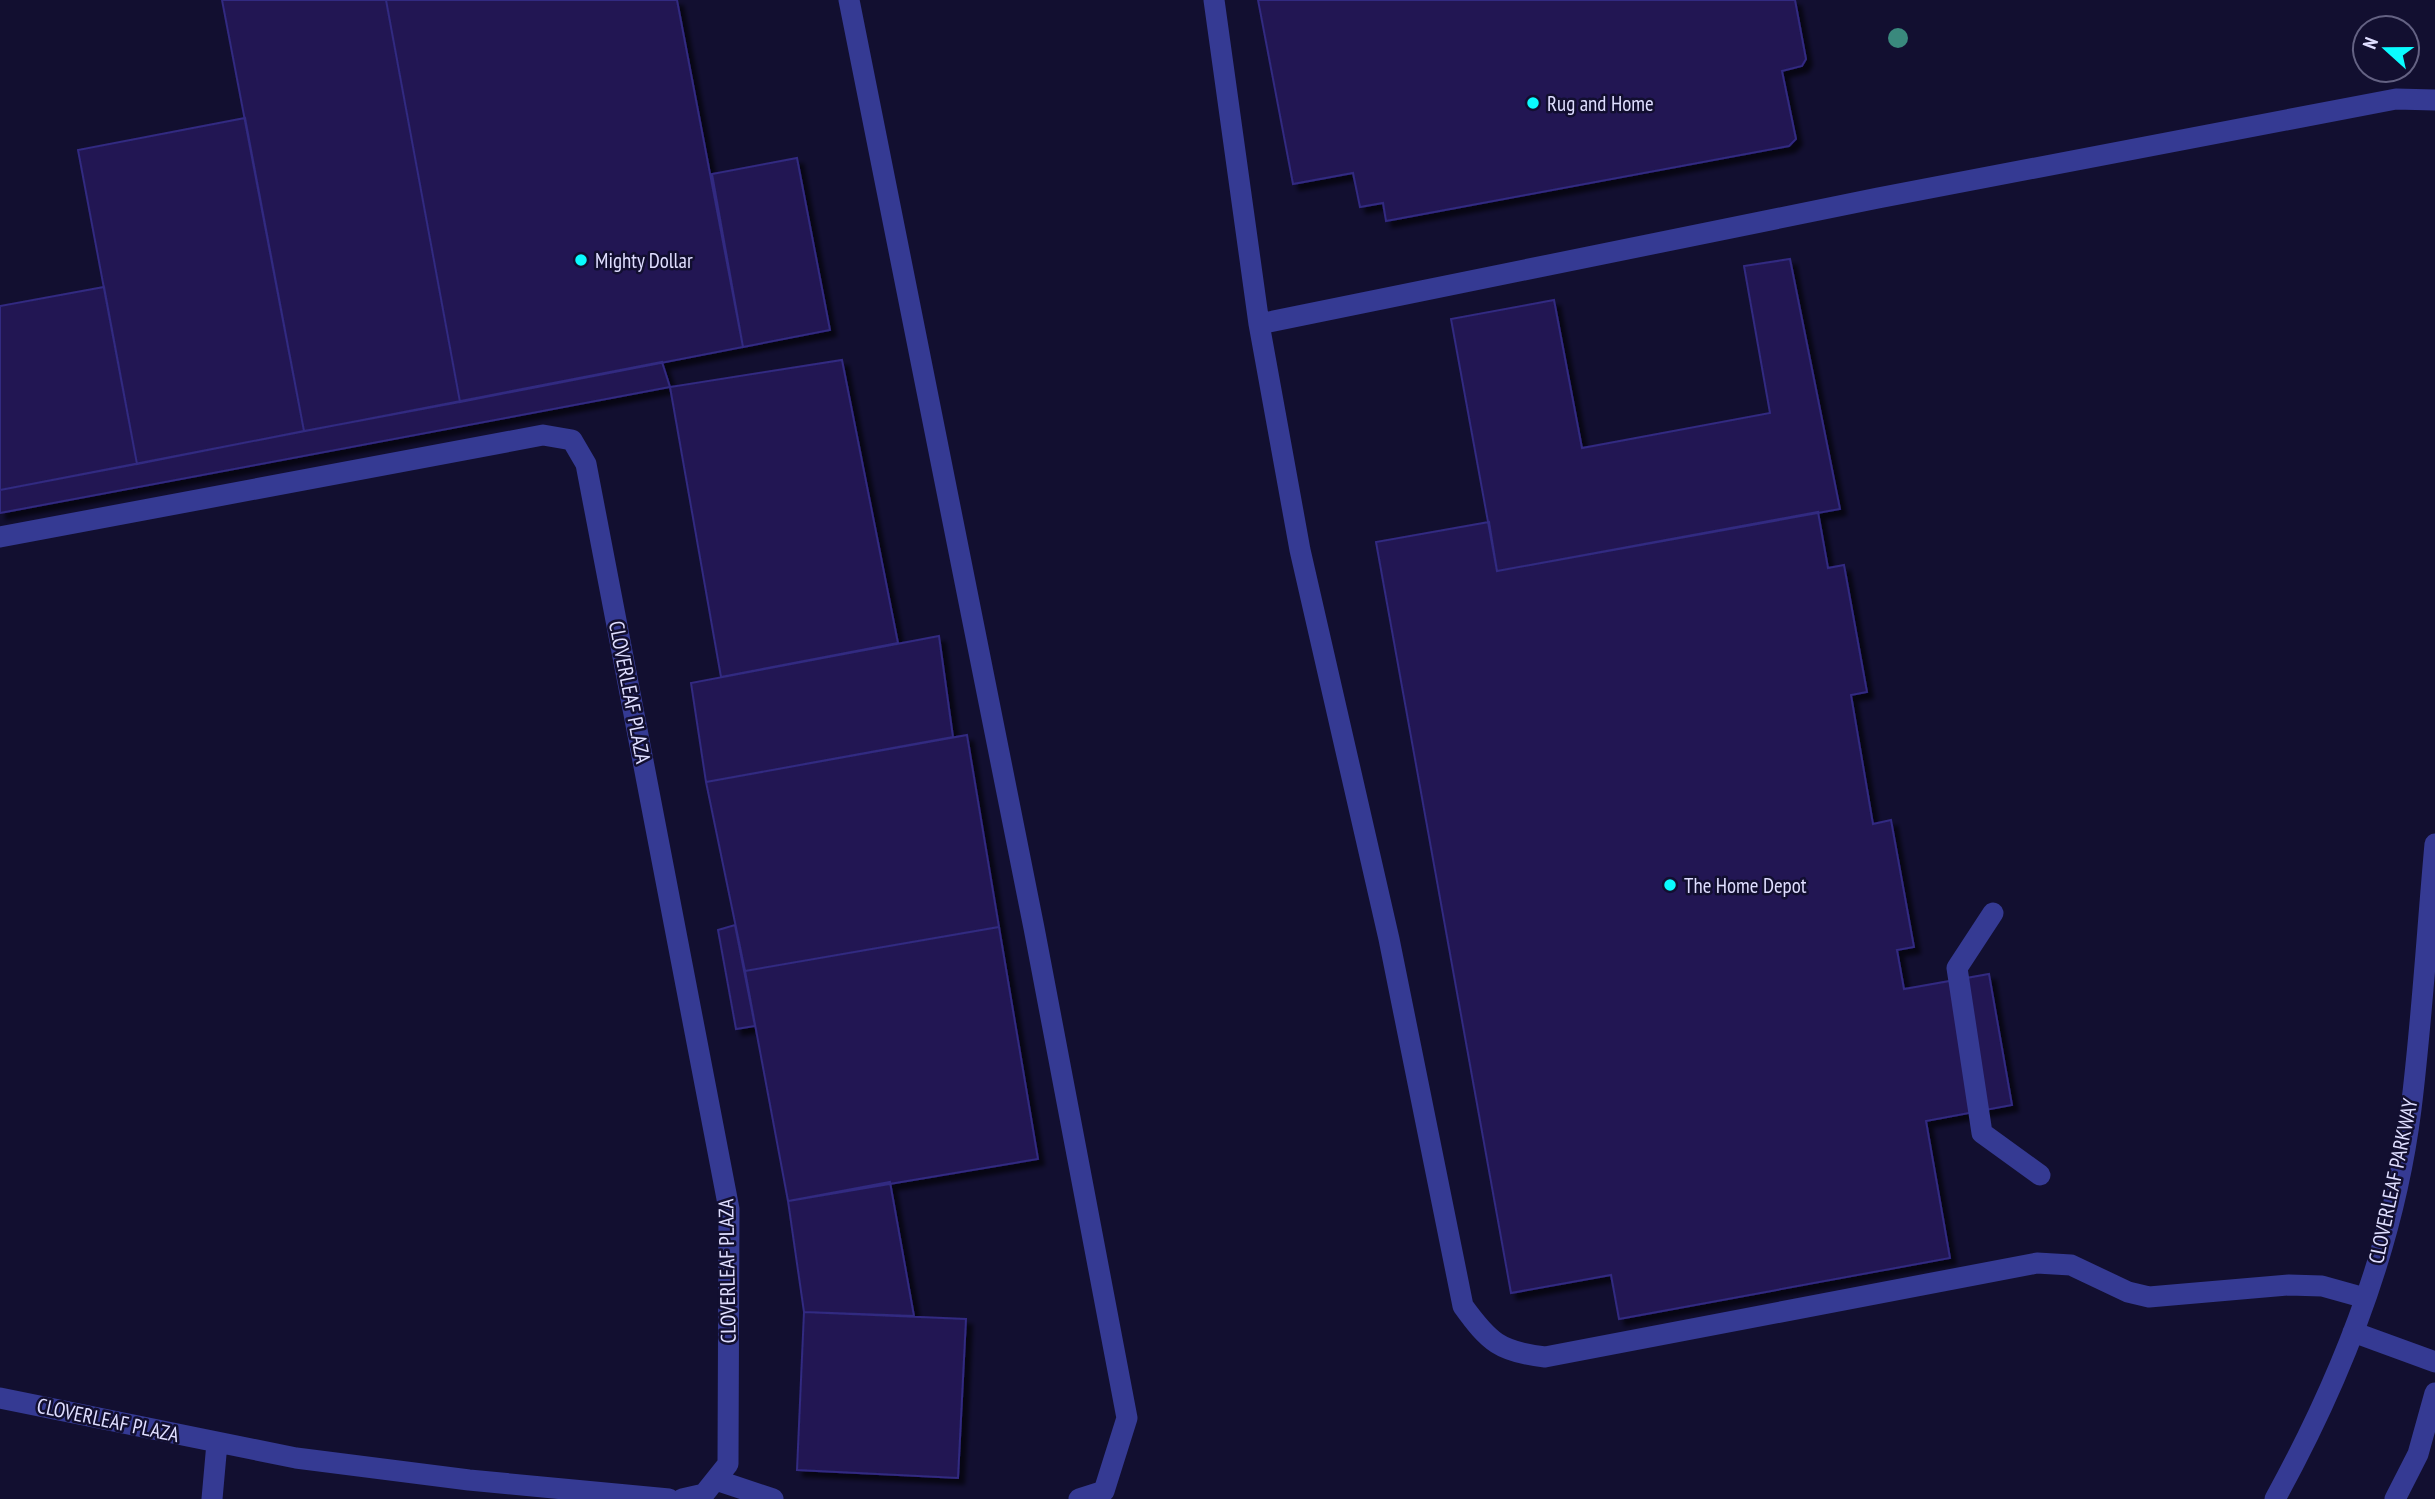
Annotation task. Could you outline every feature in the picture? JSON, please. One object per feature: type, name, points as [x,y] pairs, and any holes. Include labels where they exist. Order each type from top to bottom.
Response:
[{"type":"street","points":[[849,0],[1034,928],[1126,1418],[1104,1491],[1079,1499]]},
{"type":"street","points":[[1214,0],[1259,324],[1300,550],[1388,940],[1463,1306],[1481,1331],[1497,1346],[1518,1354],[1545,1357],[2037,1264],[2071,1265],[2128,1292],[2149,1297],[2289,1285],[2322,1286],[2365,1298]]},
{"type":"street","points":[[1259,324],[1878,198],[2396,99],[2435,100]]},
{"type":"street","name":"CLOVERLEAF PLAZA","points":[[0,537],[543,435],[572,440],[586,464],[729,1209],[728,1464],[716,1480]]},
{"type":"street","name":"CLOVERLEAF PARKWAY","points":[[2275,1499],[2309,1437],[2353,1332],[2397,1183],[2411,1111],[2435,844]]},
{"type":"street","points":[[1993,913],[1957,968],[1982,1133],[2040,1175]]},
{"type":"street","points":[[2353,1332],[2435,1362]]},
{"type":"street","points":[[2395,1499],[2418,1454],[2435,1393]]},
{"type":"street","name":"CLOVERLEAF PLAZA","points":[[0,1398],[296,1458],[469,1480],[669,1499]]},
{"type":"street","points":[[212,1499],[217,1443]]},
{"type":"street","points":[[682,1499],[704,1494],[716,1480],[773,1499]]},
{"type":"building","points":[[222,0],[386,0],[460,402],[304,431]]},
{"type":"building","name":"Mighty Dollar","points":[[386,0],[677,0],[743,347],[460,402]]},
{"type":"building","name":"Rug and Home","points":[[1258,0],[1795,0],[1806,59],[1802,66],[1782,71],[1796,139],[1789,146],[1386,221],[1383,203],[1360,207],[1353,173],[1293,184]]},
{"type":"building","points":[[245,118],[304,431],[137,464],[78,150]]},
{"type":"building","points":[[797,158],[830,330],[743,347],[712,174]]},
{"type":"building","points":[[1790,259],[1840,509],[1497,571],[1451,319],[1554,300],[1582,448],[1770,413],[1744,266]]},
{"type":"building","points":[[104,287],[137,464],[0,490],[0,306]]},
{"type":"building","points":[[842,360],[898,643],[721,677],[670,387]]},
{"type":"building","points":[[662,362],[670,387],[0,513],[0,490]]},
{"type":"building","name":"The Home Depot","points":[[1818,512],[1828,568],[1844,565],[1867,692],[1851,695],[1873,824],[1891,820],[1914,947],[1897,950],[1904,989],[1989,974],[2012,1105],[1926,1121],[1950,1258],[1619,1319],[1611,1275],[1511,1293],[1376,542],[1489,522],[1497,571]]},
{"type":"building","points":[[939,636],[953,737],[706,782],[691,683]]},
{"type":"building","points":[[967,735],[999,927],[745,971],[706,782]]},
{"type":"building","points":[[735,925],[755,1026],[736,1029],[718,930]]},
{"type":"building","points":[[999,927],[1038,1159],[788,1201],[745,971]]},
{"type":"building","points":[[890,1182],[914,1316],[804,1312],[788,1201]]},
{"type":"building","points":[[804,1312],[966,1319],[958,1478],[797,1470]]},
{"type":"place","name":"Rug and Home","points":[[1533,103]]},
{"type":"place","name":"Mighty Dollar","points":[[581,260]]},
{"type":"place","name":"The Home Depot","points":[[1670,885]]}]
